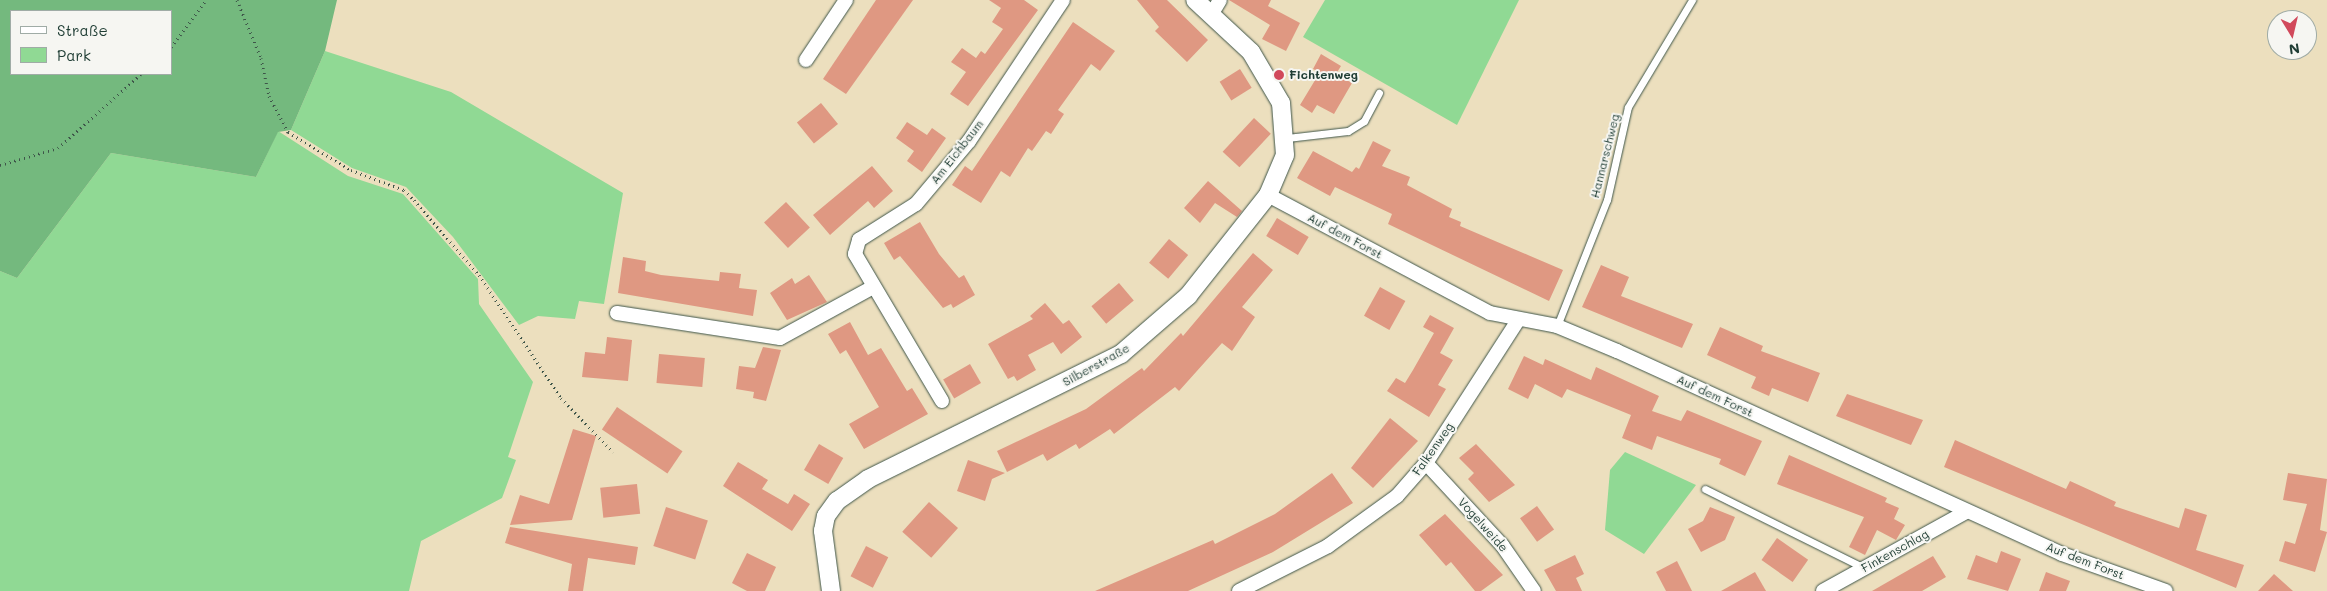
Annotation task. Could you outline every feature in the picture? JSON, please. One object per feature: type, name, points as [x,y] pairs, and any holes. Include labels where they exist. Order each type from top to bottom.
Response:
[{"type":"street","points":[[806,60],[846,0]]},
{"type":"street","name":"Am Eichbaum","points":[[942,401],[855,254],[859,240],[916,204],[969,141],[1063,0]]},
{"type":"street","points":[[1195,0],[1216,8],[1274,84],[1287,138]]},
{"type":"street","name":"Silberstraße","points":[[831,591],[823,531],[826,516],[837,501],[868,479],[1121,354],[1188,296],[1268,195],[1287,138]]},
{"type":"street","name":"Auf dem Forst","points":[[1268,195],[1490,313],[1518,320],[1557,326],[2062,554],[2166,591]]},
{"type":"street","points":[[617,313],[780,338],[873,287]]},
{"type":"street","name":"Falkenweg","points":[[1239,591],[1328,546],[1397,496],[1426,463],[1518,320]]},
{"type":"street","name":"Vogelweide","points":[[1426,463],[1502,545],[1534,591]]},
{"type":"street","name":"Finkenschlag","points":[[1823,591],[1966,512]]},
{"type":"lane","name":"Hannarschweg","points":[[1557,326],[1607,200],[1628,108],[1692,0]]},
{"type":"lane","points":[[1287,138],[1348,131],[1364,121],[1379,94]]},
{"type":"lane","points":[[1705,489],[1865,568]]},
{"type":"path","points":[[172,46],[206,0]]},
{"type":"path","points":[[237,0],[261,58],[269,96],[288,132],[351,170],[404,190],[479,275],[561,398],[613,452]]},
{"type":"path","points":[[0,165],[58,148],[140,75]]},
{"type":"green space","points":[[0,0],[337,0],[325,51],[291,130],[278,132],[256,177],[111,153],[17,278],[0,271]]},
{"type":"green space","points":[[1325,0],[1519,0],[1457,125],[1303,37]]},
{"type":"green space","points":[[325,51],[451,92],[623,193],[604,304],[579,301],[575,319],[538,316],[519,325],[453,237],[406,187],[352,168],[291,130]]},
{"type":"green space","points":[[278,131],[348,176],[403,194],[478,279],[479,304],[533,382],[508,457],[516,460],[502,498],[421,541],[409,591],[0,591],[0,271],[17,278],[111,153],[256,177]]},
{"type":"green space","points":[[1625,452],[1696,485],[1644,554],[1605,530],[1610,470]]},
{"type":"building","points":[[876,0],[913,0],[846,94],[823,79]]},
{"type":"building","points":[[989,0],[1024,0],[1038,10],[968,106],[950,94],[966,72],[951,62],[962,48],[976,58],[981,51],[985,54],[1003,29],[992,22],[1001,8]]},
{"type":"building","points":[[1137,0],[1167,0],[1208,40],[1187,62],[1155,31],[1159,27]]},
{"type":"building","points":[[1229,0],[1271,0],[1268,6],[1300,23],[1286,51],[1262,39],[1270,25]]},
{"type":"building","points":[[1073,22],[1115,51],[1100,71],[1091,64],[1058,110],[1064,114],[1051,134],[1046,131],[1032,151],[1028,148],[1010,177],[1001,171],[981,203],[952,185],[965,166],[972,171]]},
{"type":"building","points":[[1321,54],[1341,66],[1336,74],[1352,83],[1334,114],[1317,105],[1312,113],[1300,105],[1320,72],[1313,69]]},
{"type":"building","points":[[1240,69],[1252,88],[1231,100],[1220,82]]},
{"type":"building","points":[[821,103],[838,124],[814,143],[797,123]]},
{"type":"building","points":[[1254,118],[1271,134],[1239,167],[1223,152]]},
{"type":"building","points":[[907,122],[927,135],[932,128],[946,138],[922,172],[907,161],[914,151],[896,138]]},
{"type":"building","points":[[1373,141],[1391,150],[1382,166],[1410,177],[1407,185],[1452,209],[1449,217],[1461,222],[1460,226],[1563,270],[1549,301],[1388,224],[1392,214],[1335,187],[1330,196],[1297,178],[1313,151],[1352,172],[1356,167],[1359,169]]},
{"type":"building","points":[[872,166],[893,191],[874,208],[868,201],[830,235],[813,215]]},
{"type":"building","points":[[1208,181],[1242,211],[1237,217],[1215,203],[1200,223],[1184,208]]},
{"type":"building","points":[[786,202],[810,228],[788,248],[764,222]]},
{"type":"building","points":[[1277,218],[1309,237],[1298,255],[1266,236]]},
{"type":"building","points":[[920,222],[939,254],[959,278],[964,275],[975,295],[953,308],[951,304],[943,308],[900,256],[894,260],[884,243]]},
{"type":"building","points":[[1169,239],[1188,255],[1168,279],[1149,263]]},
{"type":"building","points":[[1253,253],[1273,270],[1242,307],[1255,317],[1232,351],[1222,343],[1179,391],[1175,387],[1114,434],[1110,429],[1079,449],[1076,444],[1047,461],[1043,454],[1007,472],[997,451],[1086,409],[1142,368],[1144,371],[1181,333],[1183,336]]},
{"type":"building","points":[[623,257],[646,261],[645,271],[661,275],[719,281],[720,272],[741,274],[739,288],[757,290],[753,316],[618,293]]},
{"type":"building","points":[[1601,265],[1629,277],[1621,296],[1693,324],[1682,348],[1582,307]]},
{"type":"building","points":[[809,275],[827,302],[787,320],[770,293],[792,278],[795,284]]},
{"type":"building","points":[[1119,283],[1134,301],[1106,324],[1091,306]]},
{"type":"building","points":[[1380,287],[1405,301],[1389,330],[1364,316]]},
{"type":"building","points":[[1045,303],[1063,324],[1069,320],[1082,337],[1061,354],[1053,342],[1028,355],[1036,370],[1017,381],[1014,376],[1008,379],[988,344],[1033,319],[1030,316]]},
{"type":"building","points":[[1430,315],[1454,328],[1440,353],[1453,360],[1438,385],[1446,389],[1429,417],[1387,391],[1396,378],[1405,383],[1434,333],[1423,327]]},
{"type":"building","points":[[850,322],[868,355],[881,348],[907,391],[912,388],[928,414],[864,449],[849,424],[879,407],[846,350],[840,354],[828,334]]},
{"type":"building","points":[[1720,327],[1763,346],[1761,351],[1820,373],[1808,402],[1772,388],[1769,396],[1751,388],[1756,377],[1707,355]]},
{"type":"building","points":[[607,337],[632,340],[628,381],[582,377],[585,352],[605,354]]},
{"type":"building","points":[[763,347],[781,350],[766,401],[753,398],[754,392],[736,389],[739,366],[755,368]]},
{"type":"building","points":[[659,354],[705,358],[702,387],[656,383]]},
{"type":"building","points":[[1524,356],[1543,365],[1545,359],[1591,380],[1596,367],[1659,396],[1652,411],[1681,421],[1687,410],[1762,441],[1745,476],[1719,464],[1721,459],[1657,436],[1652,450],[1622,438],[1631,415],[1567,389],[1562,398],[1535,384],[1528,399],[1508,389]]},
{"type":"building","points":[[970,364],[981,383],[954,399],[943,380]]},
{"type":"building","points":[[1847,394],[1923,420],[1911,445],[1836,416]]},
{"type":"building","points":[[617,407],[682,451],[667,474],[602,429]]},
{"type":"building","points":[[1390,418],[1418,441],[1373,488],[1351,468]]},
{"type":"building","points":[[573,429],[596,436],[572,520],[510,525],[520,495],[549,504]]},
{"type":"building","points":[[1955,440],[2066,489],[2070,481],[2116,502],[2114,506],[2179,528],[2185,508],[2207,515],[2196,550],[2244,565],[2236,588],[1944,467]]},
{"type":"building","points":[[819,444],[843,458],[828,484],[804,470]]},
{"type":"building","points":[[1476,444],[1515,485],[1489,502],[1468,479],[1474,473],[1459,458]]},
{"type":"building","points":[[1789,455],[1887,498],[1885,502],[1899,508],[1894,519],[1905,525],[1896,540],[1877,530],[1865,555],[1849,547],[1864,517],[1777,484]]},
{"type":"building","points":[[968,460],[1005,473],[992,479],[985,501],[957,491]]},
{"type":"building","points":[[738,462],[768,480],[762,489],[788,504],[794,494],[810,504],[792,531],[723,486]]},
{"type":"building","points":[[1332,473],[1353,503],[1273,552],[1188,591],[1095,591],[1213,540],[1215,544],[1275,514]]},
{"type":"building","points":[[2288,473],[2327,479],[2320,530],[2327,532],[2315,572],[2279,561],[2285,541],[2295,544],[2307,504],[2283,500]]},
{"type":"building","points":[[637,484],[640,514],[603,518],[600,488]]},
{"type":"building","points":[[929,502],[958,528],[931,558],[902,532]]},
{"type":"building","points":[[1537,506],[1554,529],[1537,542],[1520,518]]},
{"type":"building","points":[[666,507],[708,521],[695,560],[653,546]]},
{"type":"building","points":[[1710,507],[1735,517],[1725,540],[1701,552],[1688,529],[1703,521]]},
{"type":"building","points":[[1445,514],[1503,575],[1481,591],[1475,591],[1451,562],[1446,566],[1419,535]]},
{"type":"building","points":[[510,527],[638,547],[635,565],[588,558],[583,591],[568,591],[572,564],[505,543]]},
{"type":"building","points":[[1777,538],[1808,560],[1793,582],[1762,560]]},
{"type":"building","points":[[866,546],[888,557],[873,588],[851,576]]},
{"type":"building","points":[[2001,551],[2021,559],[2008,591],[1967,579],[1976,555],[1997,563]]},
{"type":"building","points":[[747,553],[776,567],[765,591],[747,591],[732,583]]},
{"type":"building","points":[[1575,555],[1584,574],[1576,578],[1582,591],[1556,591],[1544,570]]},
{"type":"building","points":[[1933,556],[1946,577],[1922,591],[1872,591]]},
{"type":"building","points":[[1677,561],[1692,591],[1666,591],[1656,572]]},
{"type":"building","points":[[1755,572],[1766,591],[1721,591]]},
{"type":"building","points":[[2046,572],[2070,581],[2066,591],[2039,591]]},
{"type":"building","points":[[2274,574],[2293,591],[2258,591]]},
{"type":"place","name":"Fichtenweg","points":[[1279,75]]}]
